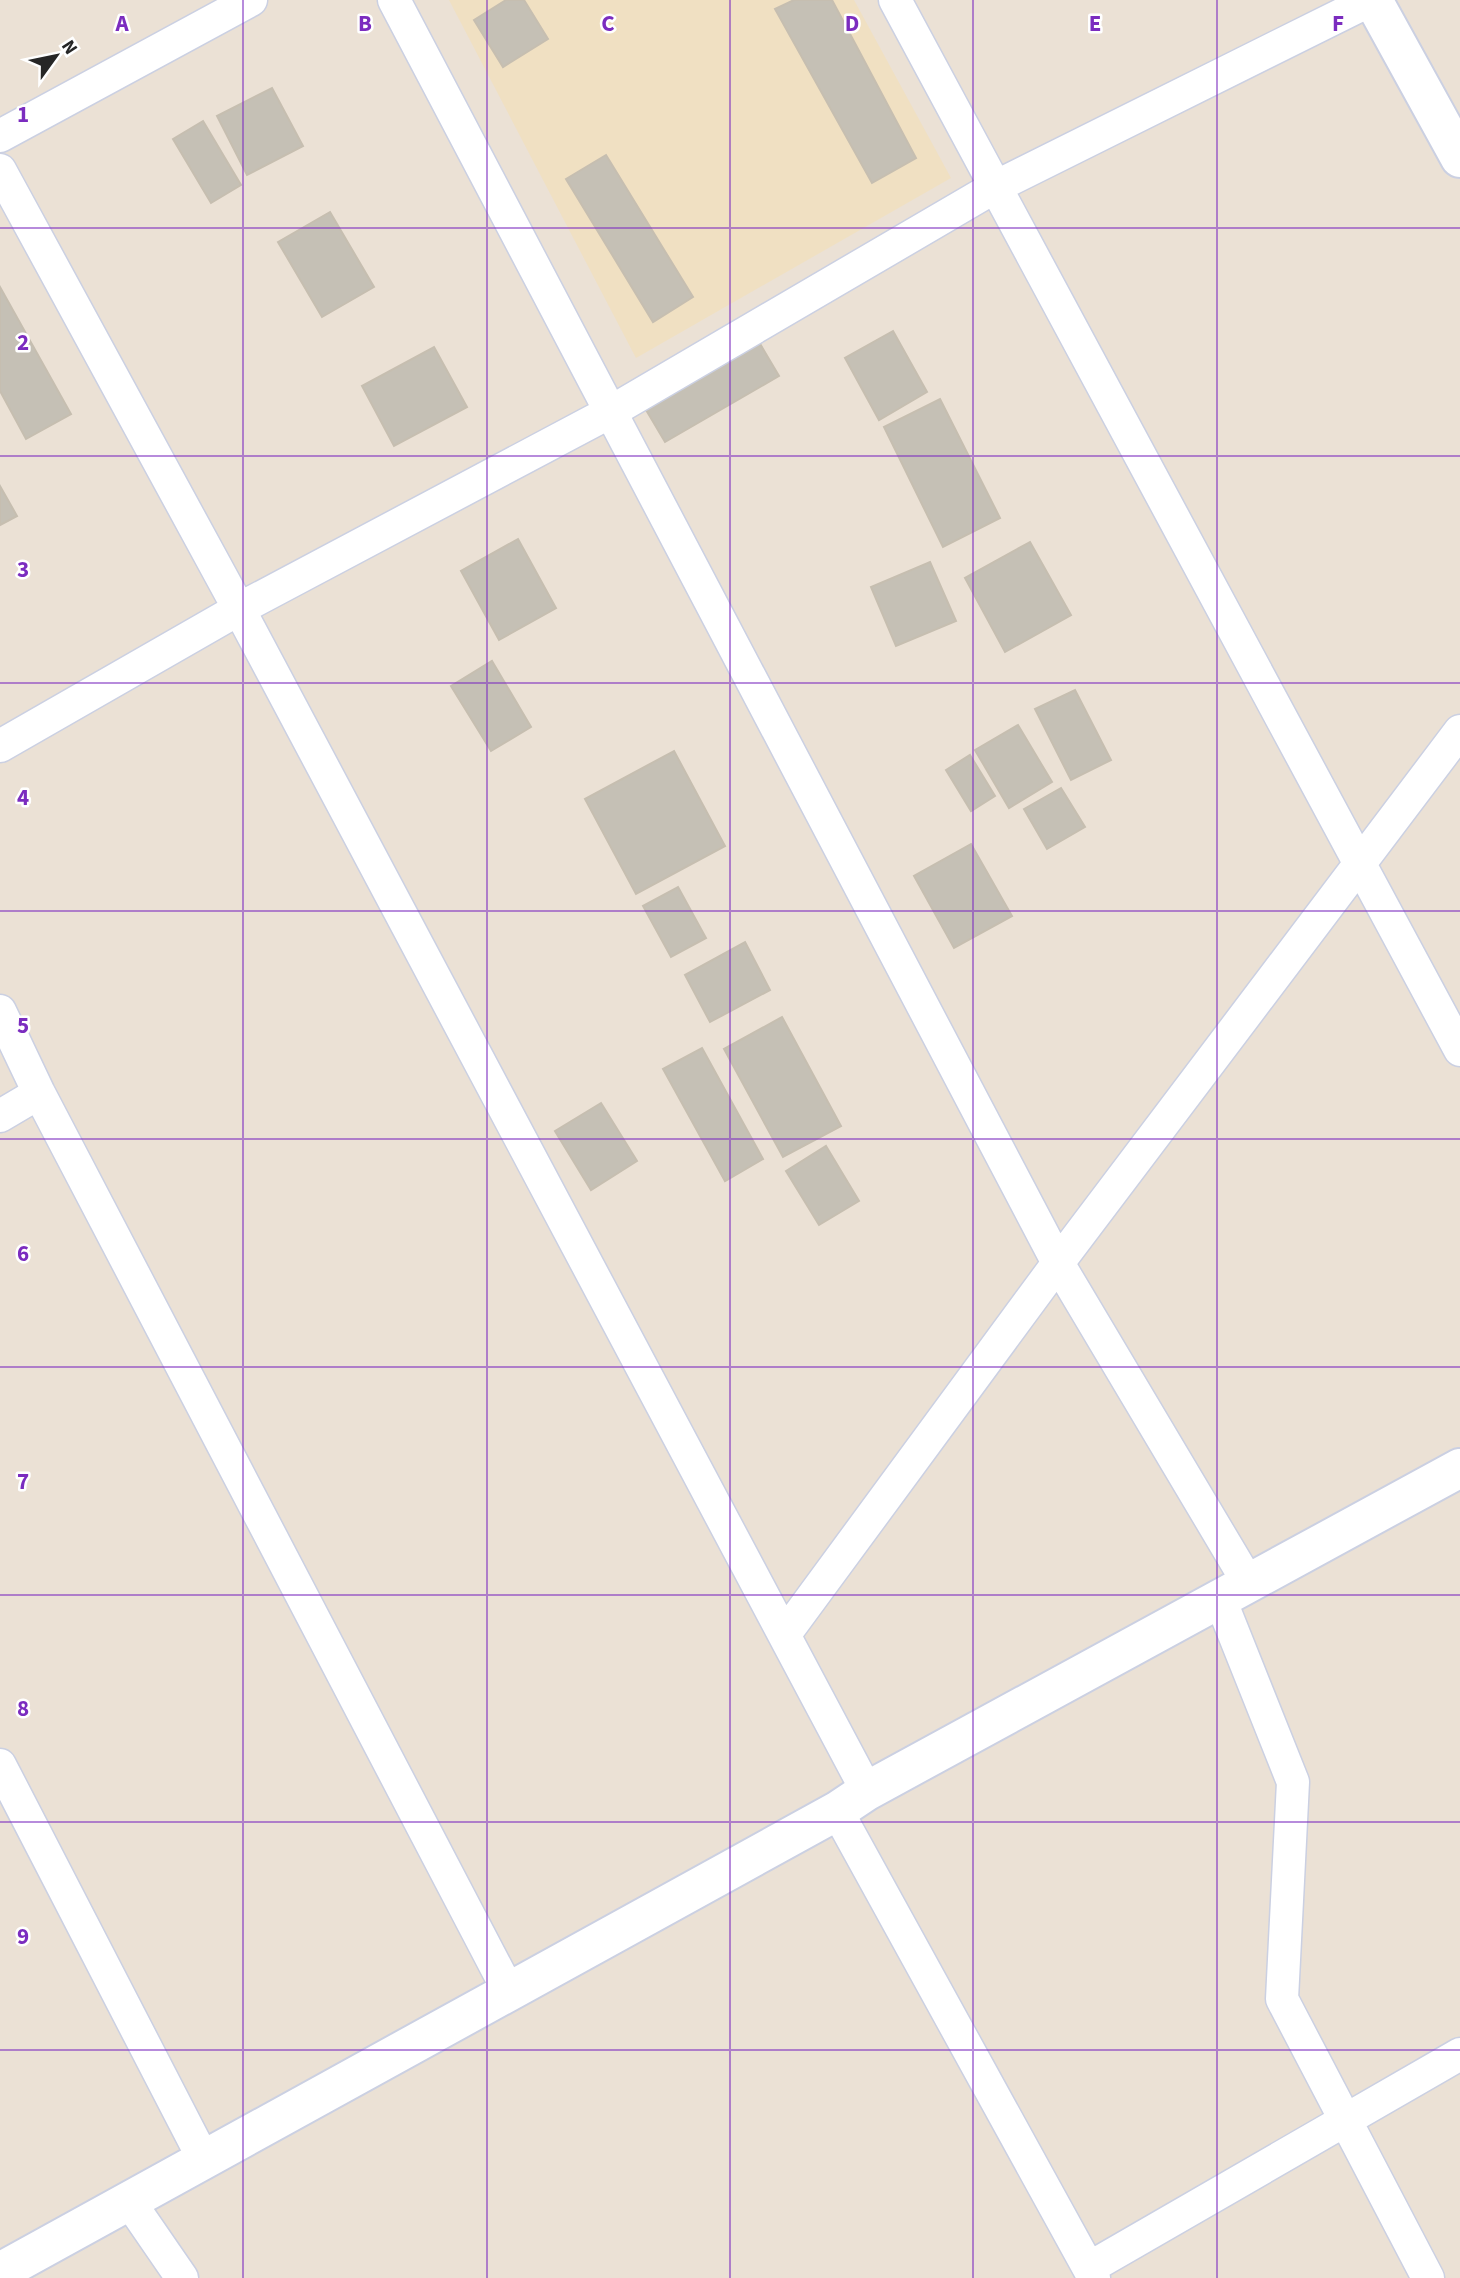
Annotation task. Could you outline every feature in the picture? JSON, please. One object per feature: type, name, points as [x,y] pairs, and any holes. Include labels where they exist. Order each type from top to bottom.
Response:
[{"type":"street","points":[[0,136],[251,0]]},
{"type":"street","points":[[394,0],[1058,1263],[1235,1592],[1293,1782],[1282,1999],[1428,2278]]},
{"type":"street","points":[[895,0],[1460,1050]]},
{"type":"street","points":[[0,746],[239,609],[612,411],[995,187],[1372,0],[1460,158]]},
{"type":"street","points":[[0,170],[239,609],[785,1634],[852,1801],[1091,2273],[1460,2054]]},
{"type":"street","points":[[785,1634],[1058,1263],[1460,731]]},
{"type":"street","points":[[0,1011],[39,1093],[509,1992]]},
{"type":"street","points":[[0,1116],[39,1093]]},
{"type":"street","points":[[0,2272],[1460,1468]]},
{"type":"street","points":[[0,1765],[204,2160]]},
{"type":"street","points":[[129,2201],[182,2278]]},
{"type":"shaded area","points":[[449,0],[854,0],[951,178],[636,358]]},
{"type":"building","points":[[506,0],[524,0],[548,39],[503,67],[474,20]]},
{"type":"building","points":[[794,0],[832,0],[916,158],[872,183],[775,9]]},
{"type":"building","points":[[272,88],[303,146],[247,175],[217,116]]},
{"type":"building","points":[[203,121],[241,185],[211,203],[173,139]]},
{"type":"building","points":[[606,155],[693,297],[653,322],[566,179]]},
{"type":"building","points":[[330,212],[374,287],[322,317],[278,242]]},
{"type":"building","points":[[0,287],[71,414],[26,439],[0,391]]},
{"type":"building","points":[[893,331],[927,392],[879,420],[845,358]]},
{"type":"building","points":[[756,337],[779,376],[665,442],[642,403]]},
{"type":"building","points":[[434,347],[467,407],[394,446],[362,386]]},
{"type":"building","points":[[940,399],[1000,518],[943,547],[884,427]]},
{"type":"building","points":[[0,486],[17,516],[0,525]]},
{"type":"building","points":[[518,539],[556,608],[499,640],[461,571]]},
{"type":"building","points":[[1030,542],[1071,615],[1005,652],[965,578]]},
{"type":"building","points":[[930,562],[956,621],[896,646],[871,587]]},
{"type":"building","points":[[492,661],[531,727],[491,751],[451,686]]},
{"type":"building","points":[[1075,690],[1111,760],[1071,780],[1035,709]]},
{"type":"building","points":[[1018,725],[1052,782],[1009,808],[975,750]]},
{"type":"building","points":[[674,751],[725,846],[636,894],[585,799]]},
{"type":"building","points":[[970,755],[995,796],[971,811],[946,770]]},
{"type":"building","points":[[1061,788],[1085,827],[1047,849],[1024,809]]},
{"type":"building","points":[[971,844],[1012,916],[954,948],[914,876]]},
{"type":"building","points":[[678,887],[706,938],[671,957],[643,906]]},
{"type":"building","points":[[745,942],[770,990],[710,1022],[685,975]]},
{"type":"building","points":[[782,1017],[841,1126],[783,1157],[724,1049]]},
{"type":"building","points":[[702,1048],[763,1159],[725,1181],[663,1069]]},
{"type":"building","points":[[601,1103],[637,1161],[591,1190],[555,1131]]},
{"type":"building","points":[[826,1146],[859,1201],[819,1225],[786,1171]]}]
